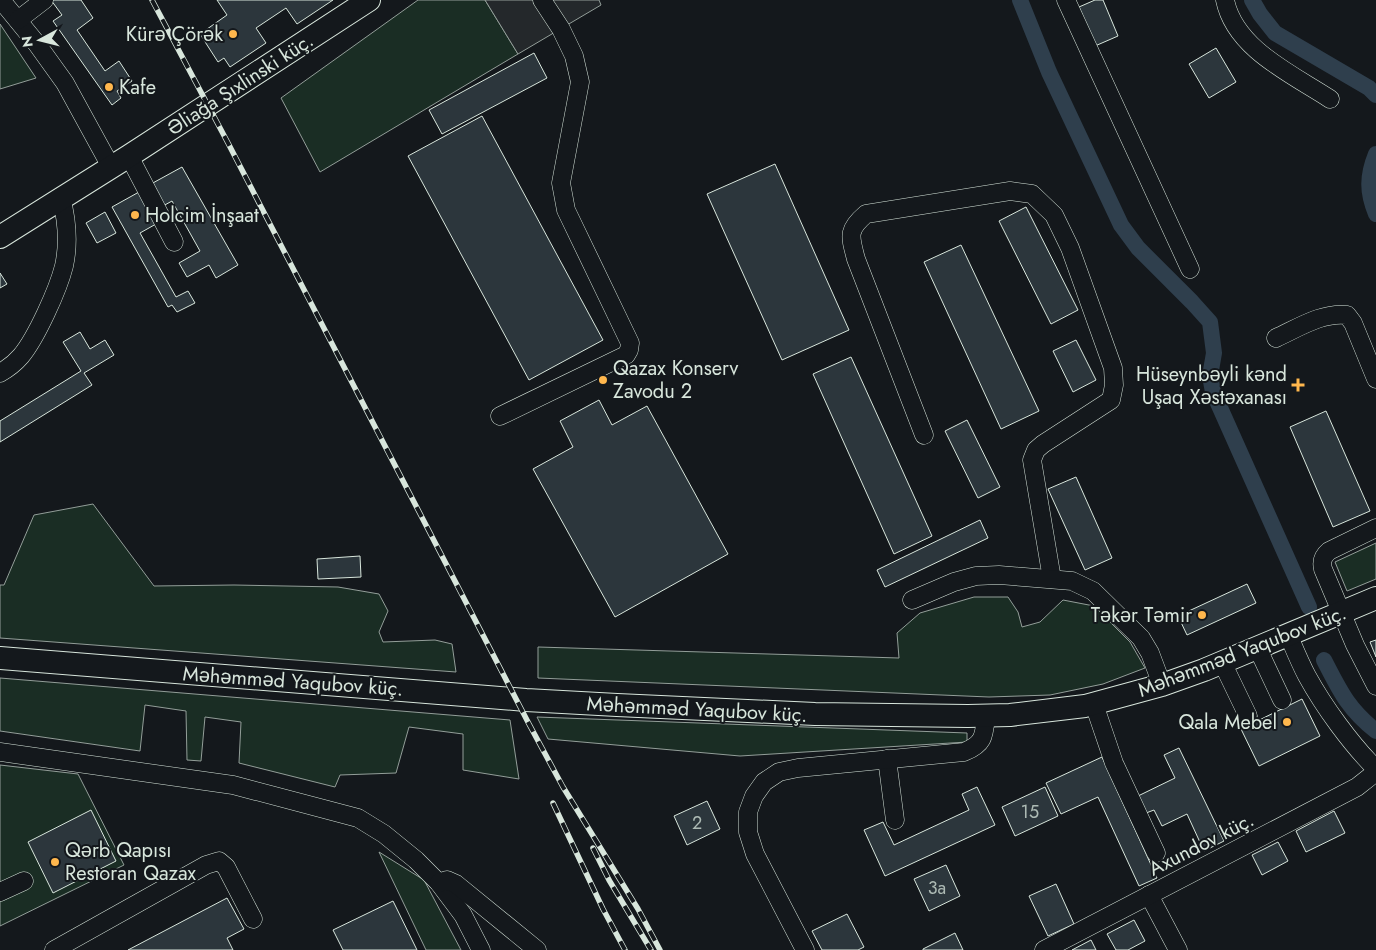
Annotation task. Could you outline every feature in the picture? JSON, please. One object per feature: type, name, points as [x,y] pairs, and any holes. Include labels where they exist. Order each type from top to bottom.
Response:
[{"type":"main road","name":"Əliağa Şıxlinski küç.","points":[[0,237],[369,0]]},
{"type":"main road","name":"Məhəmməd Yaqubov küç.","points":[[0,658],[562,702],[815,714],[986,716],[1038,712],[1094,704],[1162,685],[1376,598]]},
{"type":"street","points":[[1,0],[65,83],[174,242]]},
{"type":"street","points":[[18,20],[44,0]]},
{"type":"street","points":[[500,416],[626,355],[630,350],[630,342],[566,210],[561,183],[580,82],[571,49],[561,29],[542,0]]},
{"type":"street","points":[[1066,0],[1190,269]]},
{"type":"street","points":[[1225,0],[1239,31],[1256,51],[1330,99]]},
{"type":"street","points":[[924,435],[856,259],[851,240],[854,224],[866,214],[1010,191],[1032,194],[1054,215],[1070,248],[1112,368],[1114,385],[1111,400],[1043,444],[1036,450],[1032,460],[1052,578]]},
{"type":"street","points":[[0,373],[20,357],[36,333],[63,267],[67,227],[61,197]]},
{"type":"street","points":[[1276,338],[1326,316],[1336,314],[1347,315],[1353,323],[1376,379]]},
{"type":"street","points":[[1376,528],[1329,551],[1324,555],[1322,563],[1355,645],[1376,686]]},
{"type":"street","points":[[912,600],[954,582],[976,576],[999,575],[1072,581],[1093,591],[1141,638],[1150,653],[1162,685]]},
{"type":"street","points":[[1288,634],[1306,675],[1317,693],[1363,756],[1376,770]]},
{"type":"street","points":[[1257,647],[1282,700]]},
{"type":"street","points":[[1222,662],[1248,716]]},
{"type":"street","points":[[1094,704],[1110,755],[1156,853]]},
{"type":"street","points":[[804,950],[755,854],[748,832],[748,812],[754,796],[764,782],[780,772],[824,764],[964,752],[973,748],[984,736],[986,716]]},
{"type":"street","points":[[0,752],[233,785],[358,818],[384,834],[439,882],[463,915],[481,950]]},
{"type":"street","points":[[887,759],[895,820]]},
{"type":"street","name":"Axundov küç.","points":[[1044,950],[1357,787],[1376,770]]},
{"type":"street","points":[[54,950],[206,864],[219,861],[226,867],[253,919]]},
{"type":"street","points":[[439,882],[447,880],[456,884],[537,950]]},
{"type":"street","points":[[0,892],[24,881]]},
{"type":"street","points":[[1149,895],[1178,950]]},
{"type":"green space","points":[[418,0],[485,0],[518,54],[320,172],[281,98]]},
{"type":"green space","points":[[0,24],[36,78],[0,89]]},
{"type":"green space","points":[[93,504],[154,586],[338,587],[379,594],[388,611],[379,632],[383,642],[435,640],[452,644],[456,672],[0,638],[0,585],[4,585],[34,515]]},
{"type":"green space","points":[[1376,543],[1376,579],[1347,591],[1335,562]]},
{"type":"green space","points":[[974,597],[1008,597],[1018,612],[1022,627],[1040,622],[1063,600],[1094,606],[1130,642],[1145,668],[1103,684],[1050,695],[989,697],[538,678],[538,647],[899,658],[897,633],[920,613]]},
{"type":"green space","points":[[0,678],[510,720],[519,779],[463,770],[463,734],[409,727],[396,773],[340,775],[335,787],[239,763],[241,722],[205,717],[201,761],[187,760],[186,711],[145,705],[140,751],[0,731]]},
{"type":"green space","points":[[537,717],[967,733],[967,742],[740,756],[548,739]]},
{"type":"green space","points":[[0,765],[78,774],[124,865],[0,926]]},
{"type":"green space","points":[[379,852],[424,880],[461,950],[426,950]]},
{"type":"shaded area","points":[[485,0],[599,0],[601,5],[518,54]]},
{"type":"building","points":[[51,0],[81,0],[93,18],[77,30],[105,71],[119,61],[132,81],[117,91],[121,98],[112,105],[53,21],[62,15]]},
{"type":"building","points":[[217,0],[333,0],[297,24],[286,8],[256,28],[266,43],[230,67],[224,58],[218,62],[200,34],[227,15]]},
{"type":"building","points":[[1095,0],[1103,0],[1118,36],[1095,46],[1079,7]]},
{"type":"building","points":[[1216,48],[1236,82],[1209,98],[1189,64]]},
{"type":"building","points":[[534,53],[547,78],[442,134],[429,110]]},
{"type":"building","points":[[482,116],[603,340],[529,380],[408,156]]},
{"type":"building","points":[[775,164],[849,330],[782,360],[707,194]]},
{"type":"building","points":[[182,167],[238,265],[216,278],[209,265],[187,277],[179,263],[200,251],[172,201],[163,206],[151,184]]},
{"type":"building","points":[[139,192],[156,224],[140,233],[176,297],[188,291],[195,303],[177,312],[172,305],[168,307],[112,207]]},
{"type":"building","points":[[1026,207],[1078,310],[1051,324],[999,221]]},
{"type":"building","points":[[105,212],[116,233],[97,243],[86,223]]},
{"type":"building","points":[[961,245],[1039,411],[1001,429],[924,262]]},
{"type":"building","points":[[0,273],[7,284],[0,288]]},
{"type":"building","points":[[80,332],[90,349],[105,340],[114,355],[84,373],[92,385],[0,442],[0,421],[81,371],[63,342]]},
{"type":"building","points":[[1076,340],[1096,380],[1073,392],[1053,351]]},
{"type":"building","points":[[851,357],[932,536],[894,554],[813,374]]},
{"type":"building","points":[[599,400],[612,425],[647,406],[728,554],[615,617],[533,469],[573,447],[560,421]]},
{"type":"building","points":[[1326,411],[1370,511],[1333,527],[1290,427]]},
{"type":"building","points":[[967,420],[1000,487],[978,498],[945,431]]},
{"type":"building","points":[[1076,477],[1112,558],[1085,570],[1048,489]]},
{"type":"building","points":[[980,520],[988,538],[885,587],[877,570]]},
{"type":"building","points":[[360,556],[361,577],[318,579],[317,559]]},
{"type":"building","points":[[1247,584],[1256,603],[1187,635],[1178,616]]},
{"type":"building","points":[[1376,640],[1376,657],[1370,642]]},
{"type":"building","points":[[1302,699],[1320,736],[1259,766],[1241,729]]},
{"type":"building","points":[[1179,748],[1224,841],[1204,851],[1187,814],[1162,826],[1154,810],[1146,813],[1138,796],[1175,778],[1164,755]]},
{"type":"building","points":[[1102,757],[1157,878],[1139,886],[1098,797],[1061,814],[1046,783]]},
{"type":"building","points":[[977,787],[995,825],[885,876],[864,830],[883,822],[894,845],[969,810],[962,794]]},
{"type":"building","points":[[1045,787],[1058,816],[1015,836],[1002,807]]},
{"type":"building","points":[[707,801],[720,829],[687,845],[674,816]]},
{"type":"building","points":[[91,810],[116,861],[53,893],[28,842]]},
{"type":"building","points":[[1334,811],[1345,833],[1306,852],[1296,831]]},
{"type":"building","points":[[1278,842],[1288,861],[1262,875],[1252,855]]},
{"type":"building","points":[[946,865],[960,896],[929,911],[914,879]]},
{"type":"building","points":[[1056,884],[1074,924],[1048,936],[1029,896]]},
{"type":"building","points":[[227,898],[244,929],[227,938],[233,950],[128,950]]},
{"type":"building","points":[[393,901],[417,950],[343,950],[333,930]]},
{"type":"building","points":[[847,914],[864,947],[858,950],[822,950],[812,931]]},
{"type":"building","points":[[1134,920],[1145,941],[1128,950],[1116,950],[1107,934]]},
{"type":"building","points":[[955,933],[963,950],[923,950],[923,949]]},
{"type":"building","points":[[1091,940],[1096,950],[1072,950]]},
{"type":"waterway","points":[[1020,0],[1049,72],[1121,225],[1138,248],[1210,322],[1214,353],[1210,376],[1213,392],[1309,607]]},
{"type":"waterway","points":[[1252,0],[1275,33],[1369,88],[1376,95]]},
{"type":"waterway","points":[[1376,154],[1369,184],[1376,214]]},
{"type":"waterway","points":[[1324,660],[1351,707],[1376,731]]},
{"type":"railway","points":[[152,0],[529,724],[563,787],[638,909],[660,950]]},
{"type":"railway","points":[[553,803],[603,909],[625,950]]},
{"type":"railway","points":[[593,848],[609,880],[651,950]]},
{"type":"place","name":"Kürə Çörək","points":[[233,34]]},
{"type":"place","name":"Kafe","points":[[109,87]]},
{"type":"place","name":"Holcim İnşaat","points":[[135,215]]},
{"type":"place","name":"Qazax Konserv Zavodu 2","points":[[603,380]]},
{"type":"place","name":"Hüseynbəyli kənd Uşaq Xəstəxanası","points":[[1298,385]]},
{"type":"place","name":"Təkər Təmir","points":[[1202,615]]},
{"type":"place","name":"Qala Mebel","points":[[1287,722]]},
{"type":"place","name":"Qərb Qapısı Restoran Qazax","points":[[55,862]]}]
